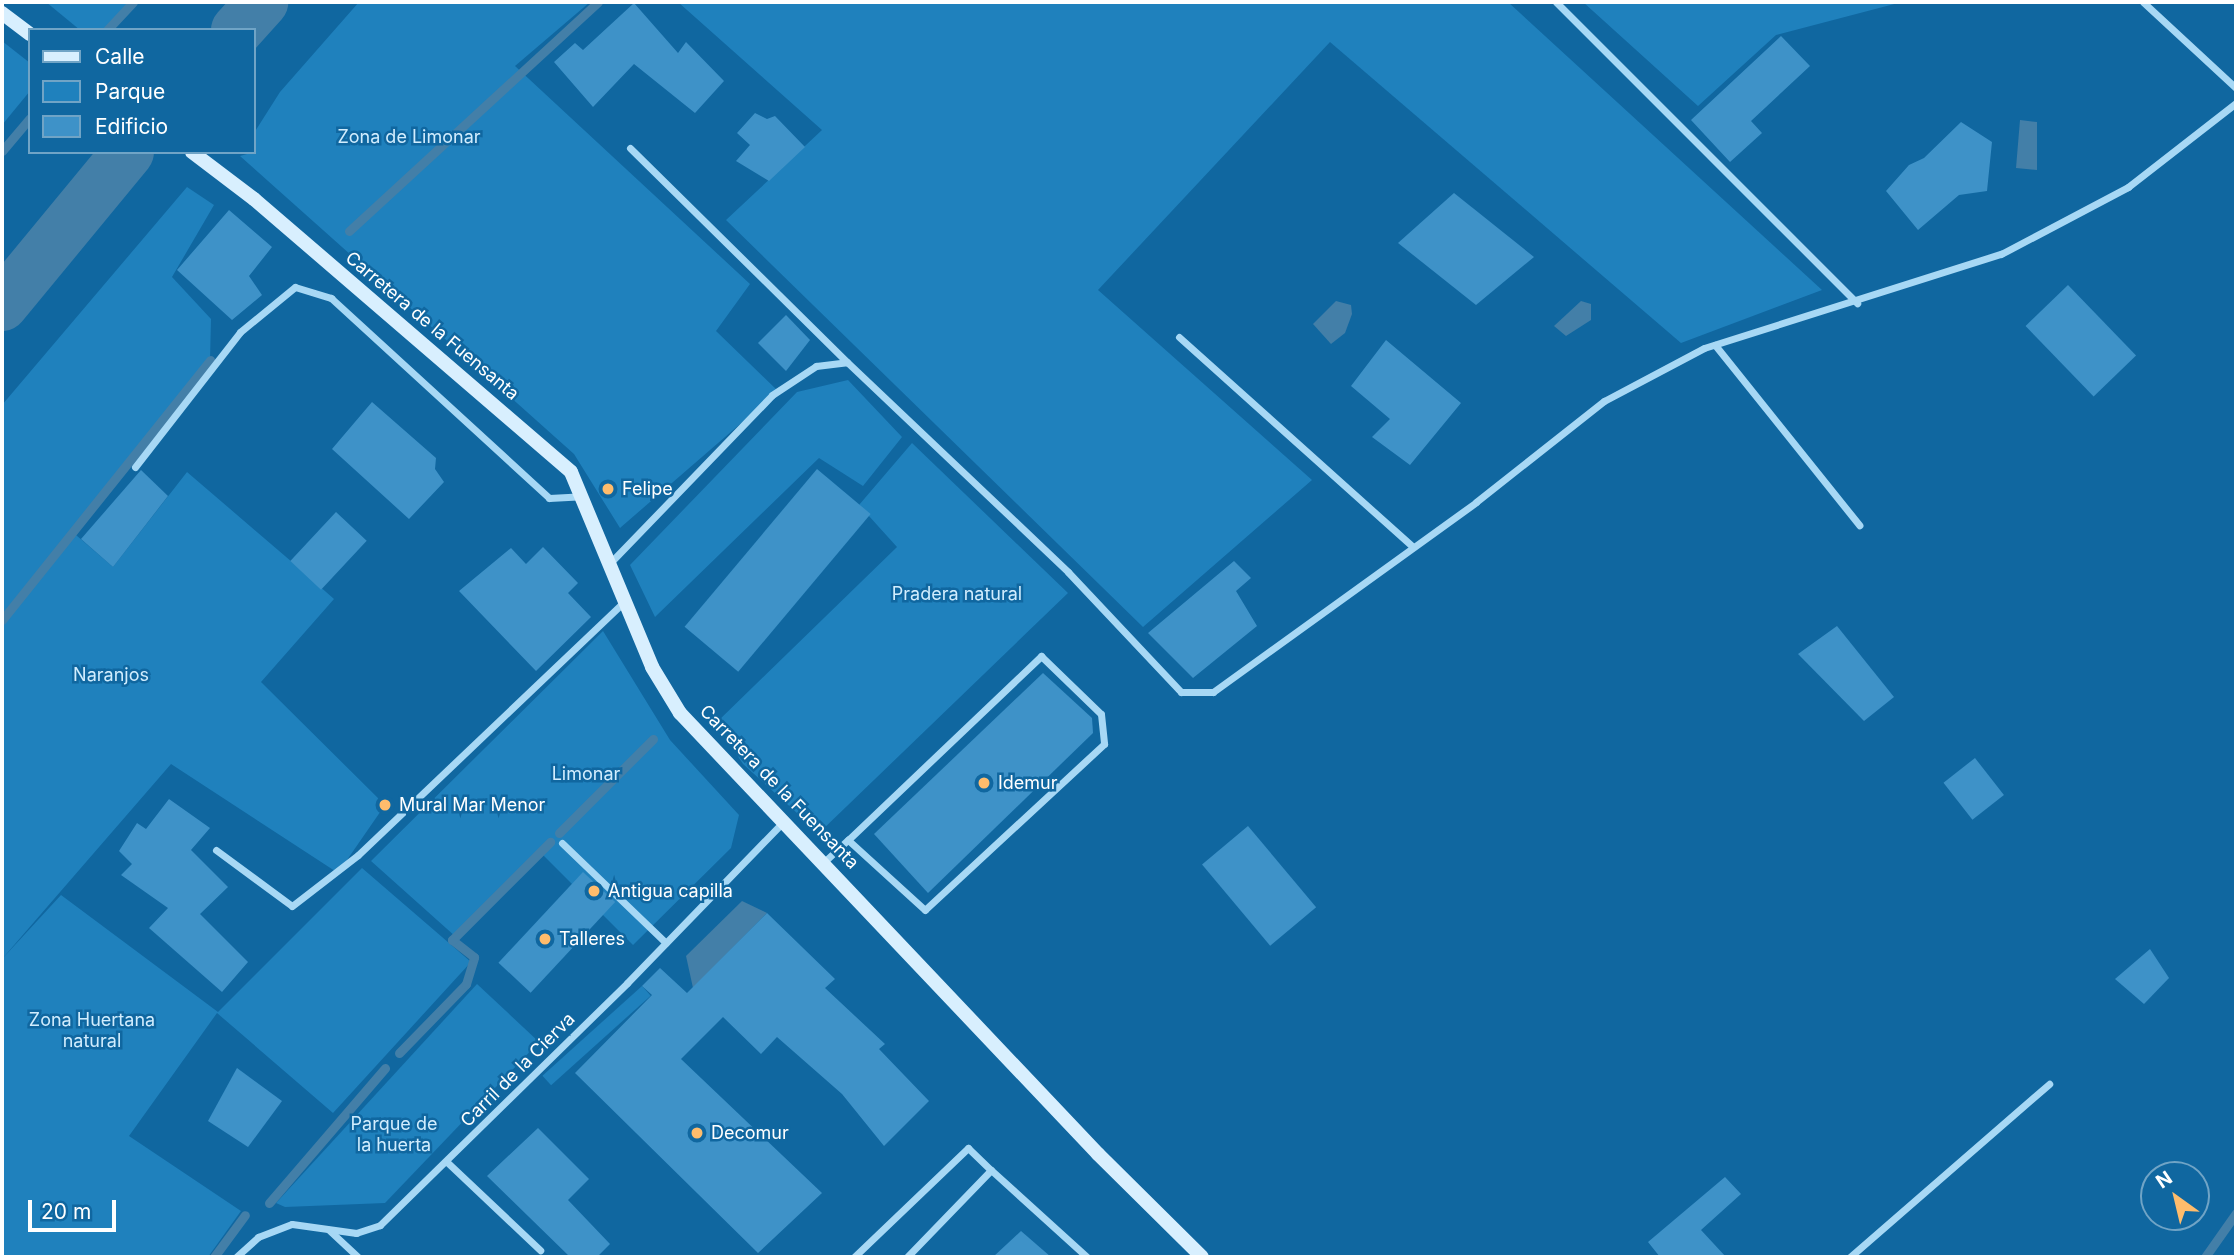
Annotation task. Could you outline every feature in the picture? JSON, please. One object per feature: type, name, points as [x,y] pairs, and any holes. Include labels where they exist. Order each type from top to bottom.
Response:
[{"type":"main road","points":[[2,13],[28,32]]},
{"type":"main road","name":"Carretera de la Fuensanta","points":[[195,154],[254,199],[561,463],[582,496],[652,667],[680,713],[1098,1154],[1202,1257]]},
{"type":"street","points":[[1556,2],[1857,303]]},
{"type":"street","points":[[2143,2],[2236,88]]},
{"type":"street","points":[[630,148],[847,362],[1068,572],[1181,692],[1213,692],[1413,547],[1604,401],[1715,345],[1857,303],[2001,254],[2078,216],[2128,187],[2236,103]]},
{"type":"street","points":[[135,467],[240,332],[295,287],[331,298],[550,498],[582,496]]},
{"type":"street","points":[[1179,337],[1413,547]]},
{"type":"street","points":[[1715,345],[1859,525]]},
{"type":"street","points":[[609,563],[772,395],[816,366],[847,362]]},
{"type":"street","points":[[216,849],[292,906],[358,855],[625,602]]},
{"type":"street","points":[[824,862],[1041,656],[1101,714],[1104,744],[925,910],[848,840]]},
{"type":"street","name":"Carril de la Cierva","points":[[236,1257],[258,1237],[292,1224],[356,1233],[380,1224],[448,1163],[784,821]]},
{"type":"street","points":[[562,843],[666,943]]},
{"type":"street","points":[[1850,1257],[2049,1084]]},
{"type":"street","points":[[854,1257],[968,1148],[1087,1257]]},
{"type":"street","points":[[448,1163],[540,1250]]},
{"type":"street","points":[[907,1257],[991,1170]]},
{"type":"street","points":[[328,1230],[358,1257]]},
{"type":"green space","points":[[46,2],[133,2],[109,28],[78,28]]},
{"type":"green space","name":"Zona de Limonar","points":[[359,2],[590,2],[515,66],[750,284],[716,331],[778,391],[620,528],[574,454],[240,156],[256,154],[256,130],[280,92]]},
{"type":"green space","points":[[678,2],[1508,2],[1822,290],[1681,343],[1330,42],[1098,290],[1312,480],[1143,627],[726,220],[822,130]]},
{"type":"green space","points":[[1583,2],[1902,2],[1776,35],[1698,106]]},
{"type":"green space","points":[[2,41],[28,61],[28,93],[2,125]]},
{"type":"green space","name":"Naranjos","points":[[187,187],[214,205],[172,277],[211,319],[210,360],[76,535],[113,567],[187,472],[292,562],[334,599],[261,682],[385,805],[338,873],[171,764],[2,959],[2,405]]},
{"type":"green space","points":[[848,380],[902,437],[863,486],[819,458],[655,617],[630,565],[797,392]]},
{"type":"green space","name":"Pradera natural","points":[[912,443],[1068,593],[819,833],[743,764],[716,723],[897,547],[859,505]]},
{"type":"green space","name":"Limonar","points":[[603,631],[670,740],[739,815],[731,848],[633,945],[540,852],[456,937],[371,861]]},
{"type":"green space","name":"Zona Huertana natural","points":[[362,868],[471,962],[333,1113],[217,1013],[129,1136],[241,1211],[208,1257],[2,1257],[2,959],[61,895],[218,1012]]},
{"type":"green space","name":"Parque de la huerta","points":[[477,984],[539,1042],[385,1203],[285,1207],[276,1203]]},
{"type":"green space","points":[[642,986],[651,996],[551,1085],[542,1076]]},
{"type":"shaded area","points":[[2020,120],[2037,122],[2037,170],[2016,168]]},
{"type":"shaded area","points":[[1336,301],[1351,305],[1352,314],[1345,333],[1331,344],[1313,324]]},
{"type":"shaded area","points":[[1581,301],[1591,304],[1591,320],[1566,336],[1554,326]]},
{"type":"shaded area","points":[[742,901],[767,913],[693,988],[686,956]]},
{"type":"building","points":[[634,3],[678,53],[686,42],[724,81],[695,113],[634,64],[593,107],[554,62],[575,43],[583,50]]},
{"type":"building","points":[[1781,36],[1810,66],[1751,121],[1762,133],[1730,162],[1691,120]]},
{"type":"building","points":[[755,113],[767,119],[775,116],[805,147],[769,181],[736,161],[750,145],[737,133]]},
{"type":"building","points":[[1961,122],[1992,142],[1987,191],[1959,195],[1918,230],[1886,191],[1909,165],[1924,158]]},
{"type":"building","points":[[1454,193],[1534,257],[1476,305],[1398,243]]},
{"type":"building","points":[[229,210],[272,247],[249,276],[262,295],[232,320],[177,270]]},
{"type":"building","points":[[2068,285],[2136,355],[2094,396],[2026,326]]},
{"type":"building","points":[[786,315],[810,340],[786,371],[758,343]]},
{"type":"building","points":[[1386,340],[1461,403],[1410,465],[1372,437],[1390,419],[1351,386]]},
{"type":"building","points":[[372,402],[436,458],[435,469],[444,482],[409,519],[332,449]]},
{"type":"building","points":[[817,469],[871,514],[738,672],[685,627]]},
{"type":"building","points":[[141,470],[168,496],[113,567],[81,539]]},
{"type":"building","points":[[336,512],[367,541],[321,590],[290,561]]},
{"type":"building","points":[[543,547],[578,583],[568,593],[591,617],[536,671],[459,591],[511,548],[526,564]]},
{"type":"building","points":[[1234,561],[1251,578],[1236,591],[1257,626],[1193,678],[1148,633]]},
{"type":"building","points":[[1837,626],[1894,697],[1864,721],[1798,654]]},
{"type":"building","name":"Idemur","points":[[1043,673],[1092,718],[1093,733],[928,893],[874,834]]},
{"type":"building","points":[[1975,758],[2004,795],[1972,820],[1943,783]]},
{"type":"building","points":[[169,799],[210,828],[191,850],[228,887],[200,914],[248,962],[222,992],[149,928],[168,908],[121,875],[132,864],[119,851],[137,823],[146,829]]},
{"type":"building","points":[[1248,826],[1316,907],[1270,946],[1202,865]]},
{"type":"building","name":"Talleres","points":[[583,872],[615,902],[531,993],[498,963]]},
{"type":"building","points":[[767,913],[835,979],[825,988],[885,1044],[879,1049],[929,1101],[884,1146],[842,1094],[777,1037],[761,1054],[723,1017],[681,1059],[822,1193],[758,1253],[575,1073],[652,995],[642,986],[660,968],[687,993]]},
{"type":"building","points":[[2150,949],[2169,978],[2144,1004],[2115,979]]},
{"type":"building","points":[[237,1068],[282,1101],[248,1147],[208,1121]]},
{"type":"building","points":[[538,1128],[589,1179],[568,1200],[610,1244],[597,1257],[570,1257],[487,1176]]},
{"type":"building","points":[[1725,1177],[1741,1194],[1701,1230],[1726,1257],[1660,1257],[1648,1242]]},
{"type":"building","points":[[1021,1231],[1051,1257],[993,1257]]},
{"type":"waterway","points":[[109,28],[133,2]]},
{"type":"waterway","points":[[239,28],[262,2]]},
{"type":"waterway","points":[[349,231],[598,2]]},
{"type":"waterway","points":[[2,151],[28,120]]},
{"type":"waterway","points":[[2,305],[126,154]]},
{"type":"waterway","points":[[2,620],[210,360]]},
{"type":"waterway","points":[[559,833],[653,739]]},
{"type":"waterway","points":[[399,1053],[466,984],[474,957],[452,940],[550,842]]},
{"type":"waterway","points":[[269,1203],[385,1068]]},
{"type":"waterway","points":[[2205,1257],[2236,1213]]},
{"type":"waterway","points":[[214,1257],[245,1215]]},
{"type":"place","name":"Felipe","points":[[608,489]]},
{"type":"place","name":"Idemur","points":[[984,783]]},
{"type":"place","name":"Mural Mar Menor","points":[[385,805]]},
{"type":"place","name":"Antigua capilla","points":[[594,891]]},
{"type":"place","name":"Talleres","points":[[545,939]]},
{"type":"place","name":"Decomur","points":[[697,1133]]}]
